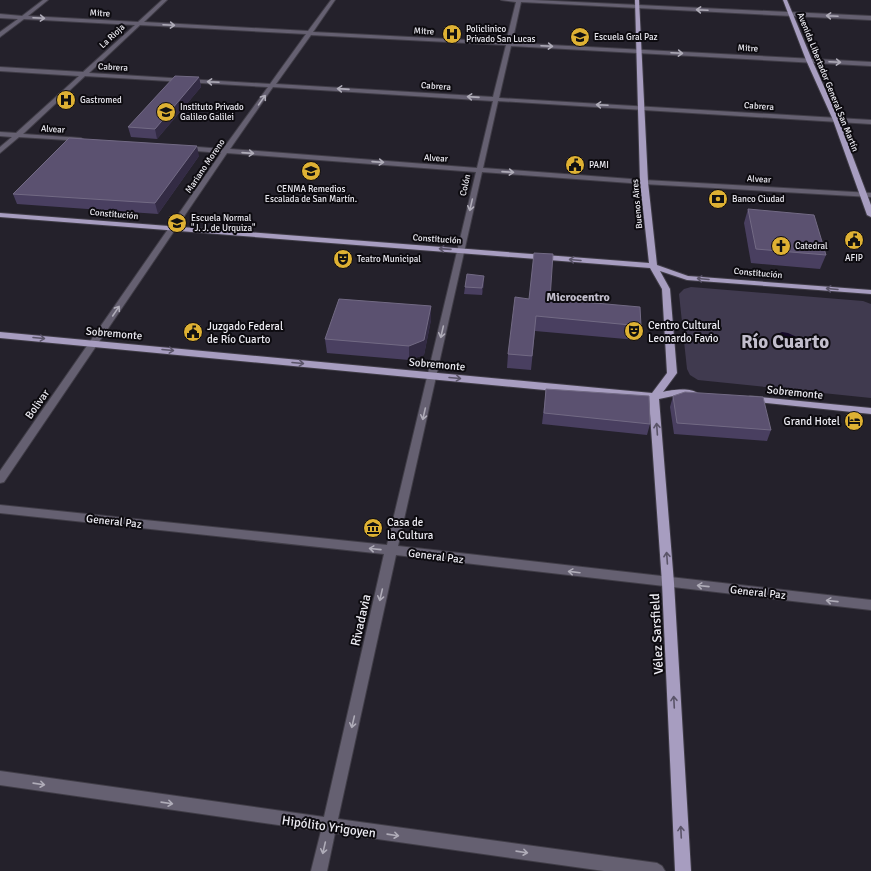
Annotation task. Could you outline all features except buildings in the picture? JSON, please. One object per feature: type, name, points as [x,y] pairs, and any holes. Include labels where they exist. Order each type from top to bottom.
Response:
[{"type":"main road","name":"Avenida Libertador General San Martín","points":[[785,0],[809,60],[836,120],[871,215]]},
{"type":"main road","name":"Buenos Aires","points":[[637,3],[644,182],[653,266],[666,290],[672,373],[654,397]]},
{"type":"main road","name":"Constitución","points":[[0,215],[653,266],[687,278],[871,292]]},
{"type":"main road","name":"Sobremonte","points":[[0,335],[654,397],[673,393],[701,394]]},
{"type":"main road","name":"Vélez Sarsfield","points":[[654,397],[668,582],[683,871]]},
{"type":"main road","name":"Sobremonte","points":[[740,398],[871,412]]},
{"type":"street","points":[[0,35],[46,0]]},
{"type":"street","name":"La Rioja","points":[[0,151],[165,0]]},
{"type":"street","name":"Mariano Moreno","points":[[94,343],[225,151],[332,0]]},
{"type":"street","points":[[503,0],[637,3],[871,18]]},
{"type":"street","name":"Colón","points":[[433,376],[519,0]]},
{"type":"street","name":"Mitre","points":[[0,16],[871,64]]},
{"type":"street","name":"Cabrera","points":[[0,69],[871,122]]},
{"type":"street","name":"Alvear","points":[[0,134],[87,140]]},
{"type":"street","name":"Alvear","points":[[179,147],[644,182],[871,195]]},
{"type":"street","name":"Bolivar","points":[[0,479],[94,343]]},
{"type":"street","name":"Rivadavia","points":[[319,871],[391,550],[433,376]]},
{"type":"street","name":"General Paz","points":[[0,510],[391,550],[871,605]]},
{"type":"street","name":"Hipólito Yrigoyen","points":[[0,778],[329,826],[658,871]]},
{"type":"shaded area","points":[[691,287],[863,301],[871,304],[871,398],[698,380],[690,375],[687,369],[679,294],[684,289]]},
{"type":"shaded area","points":[[782,332],[799,338],[801,345],[794,349],[786,349],[779,346],[774,340],[774,336]]},
{"type":"place","name":"Policlinico Privado San Lucas","points":[[452,34]]},
{"type":"place","name":"Escuela Gral Paz","points":[[580,37]]},
{"type":"place","name":"Gastromed","points":[[66,100]]},
{"type":"place","name":"Instituto Privado Galileo Galilei","points":[[166,112]]},
{"type":"place","name":"PAMI","points":[[575,165]]},
{"type":"place","name":"CENMA Remedios Escalada de San Martín.","points":[[311,171]]},
{"type":"place","name":"Banco Ciudad","points":[[718,199]]},
{"type":"place","name":"Escuela Normal \"J. J. de Urquiza\"","points":[[177,223]]},
{"type":"place","name":"AFIP","points":[[854,240]]},
{"type":"place","name":"Catedral","points":[[781,246]]},
{"type":"place","name":"Teatro Municipal","points":[[343,259]]},
{"type":"place","name":"Centro Cultural Leonardo Favio","points":[[634,331]]},
{"type":"place","name":"Juzgado Federal de Río Cuarto","points":[[193,332]]},
{"type":"place","name":"Grand Hotel","points":[[854,421]]},
{"type":"place","name":"Casa de la Cultura","points":[[373,528]]},
{"type":"district","name":"Microcentro","points":[[578,297]]},
{"type":"district","name":"Río Cuarto","points":[[785,341]]}]
